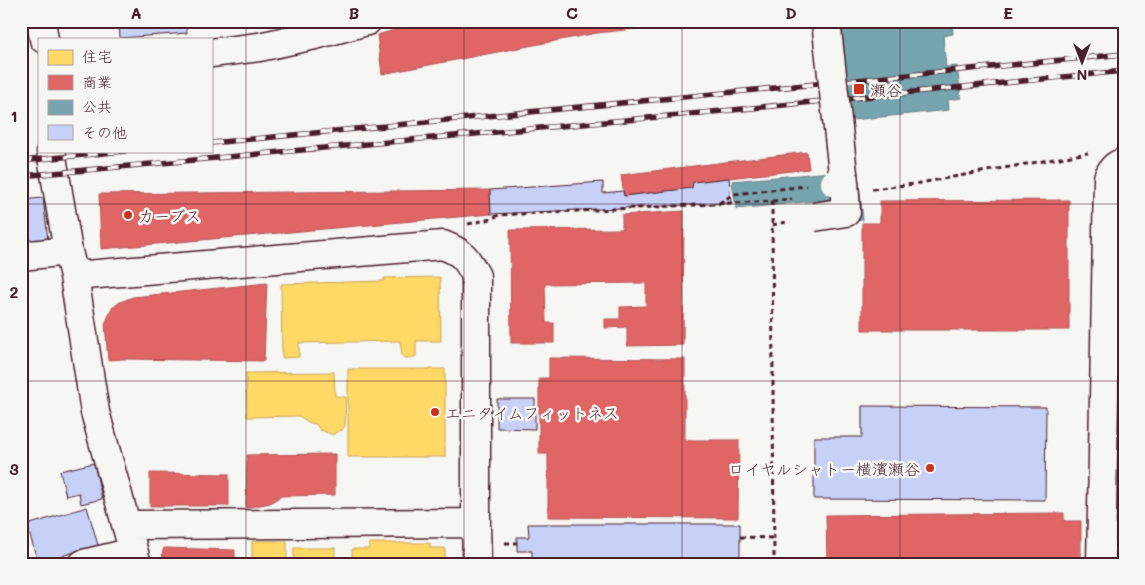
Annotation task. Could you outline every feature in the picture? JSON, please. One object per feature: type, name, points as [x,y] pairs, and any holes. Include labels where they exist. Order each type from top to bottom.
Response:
[{"type":"street","points":[[42,21],[44,38]]},
{"type":"street","points":[[212,52],[278,43],[367,21]]},
{"type":"street","points":[[807,207],[846,212],[848,185],[826,21]]},
{"type":"street","points":[[51,152],[96,412],[135,558],[83,564]]},
{"type":"street","points":[[1101,564],[1108,178],[1112,169],[1122,163]]},
{"type":"street","points":[[21,256],[71,264],[444,245],[460,252],[476,276],[477,564]]},
{"type":"street","points":[[126,525],[476,523]]},
{"type":"path","points":[[718,204],[734,194],[848,185],[914,184],[1090,153],[1122,163]]},
{"type":"path","points":[[772,201],[774,564]]},
{"type":"path","points":[[459,225],[491,219],[499,215],[772,201],[807,207]]},
{"type":"path","points":[[740,537],[774,538]]},
{"type":"shaded area","points":[[1124,193],[1124,564],[1116,564],[1123,360]]},
{"type":"building: 住宅","points":[[440,277],[441,341],[416,341],[416,356],[405,358],[402,356],[400,341],[299,343],[299,357],[282,358],[281,284],[384,281],[384,278]]},
{"type":"building: 住宅","points":[[348,369],[445,369],[445,457],[348,457]]},
{"type":"building: 住宅","points":[[334,372],[335,396],[346,397],[345,426],[342,430],[334,433],[334,435],[320,430],[316,424],[310,423],[299,416],[247,417],[246,373]]},
{"type":"building: 住宅","points":[[252,541],[287,541],[287,564],[252,564]]},
{"type":"building: 住宅","points":[[369,543],[430,543],[430,548],[445,548],[445,564],[352,564],[352,549],[369,549]]},
{"type":"building: 住宅","points":[[294,548],[335,548],[335,564],[294,564]]},
{"type":"building: 商業","points":[[425,21],[642,21],[643,28],[597,33],[382,74],[377,35]]},
{"type":"building: 商業","points":[[807,152],[809,169],[693,182],[692,188],[624,196],[621,175]]},
{"type":"building: 商業","points":[[490,190],[491,214],[101,249],[99,194]]},
{"type":"building: 商業","points":[[1069,200],[1069,330],[862,330],[862,223],[880,223],[880,201]]},
{"type":"building: 商業","points":[[684,211],[683,345],[627,346],[627,327],[605,328],[605,319],[620,319],[620,307],[646,306],[646,283],[545,284],[546,323],[554,323],[554,343],[511,343],[510,230],[622,229],[622,215]]},
{"type":"building: 商業","points":[[267,283],[264,361],[108,360],[105,324],[112,308],[120,302],[133,297]]},
{"type":"building: 商業","points":[[549,358],[685,359],[685,440],[739,440],[738,518],[548,517],[548,454],[539,454],[539,378],[549,378]]},
{"type":"building: 商業","points":[[335,454],[335,495],[281,496],[270,503],[246,508],[247,455]]},
{"type":"building: 商業","points":[[150,473],[229,474],[229,506],[150,506]]},
{"type":"building: 商業","points":[[1064,513],[1064,521],[1081,521],[1081,564],[827,564],[826,515]]},
{"type":"building: 商業","points":[[164,548],[235,550],[235,564],[165,564],[162,554]]},
{"type":"building: 公共","points":[[815,21],[952,21],[953,34],[943,36],[946,67],[957,66],[961,98],[948,100],[949,110],[852,120],[863,220],[815,225],[835,206],[834,199],[736,209],[732,181],[831,172]]},
{"type":"building: その他","points":[[21,21],[23,21],[26,47],[21,47]]},
{"type":"building: その他","points":[[119,21],[186,21],[187,33],[120,38]]},
{"type":"building: その他","points":[[282,21],[312,21],[283,29]]},
{"type":"building: その他","points":[[729,178],[731,203],[491,214],[490,190],[603,182],[603,193],[623,191],[624,196],[692,188],[693,182]]},
{"type":"building: その他","points":[[43,198],[48,240],[21,244],[21,200]]},
{"type":"building: その他","points":[[497,399],[535,399],[535,429],[497,428]]},
{"type":"building: その他","name":"ロイヤルシャトー横濱瀬谷","points":[[862,406],[1046,407],[1045,500],[814,499],[814,437],[862,437]]},
{"type":"building: その他","points":[[94,463],[102,499],[81,504],[79,493],[66,496],[60,471]]},
{"type":"building: その他","points":[[87,507],[98,545],[38,563],[27,525]]},
{"type":"building: その他","points":[[528,524],[740,524],[740,564],[532,564],[532,551],[517,551],[517,537],[529,537]]},
{"type":"railway","points":[[212,143],[1124,54]]},
{"type":"railway","points":[[21,176],[712,112],[1124,71]]},
{"type":"railway","points":[[21,161],[115,152]]},
{"type":"place","name":"瀬谷","points":[[859,89]]},
{"type":"place","name":"カーブス","points":[[128,215]]},
{"type":"place","name":"エニタイムフィットネス","points":[[435,412]]},
{"type":"place","name":"ロイヤルシャトー横濱瀬谷","points":[[930,468]]}]
